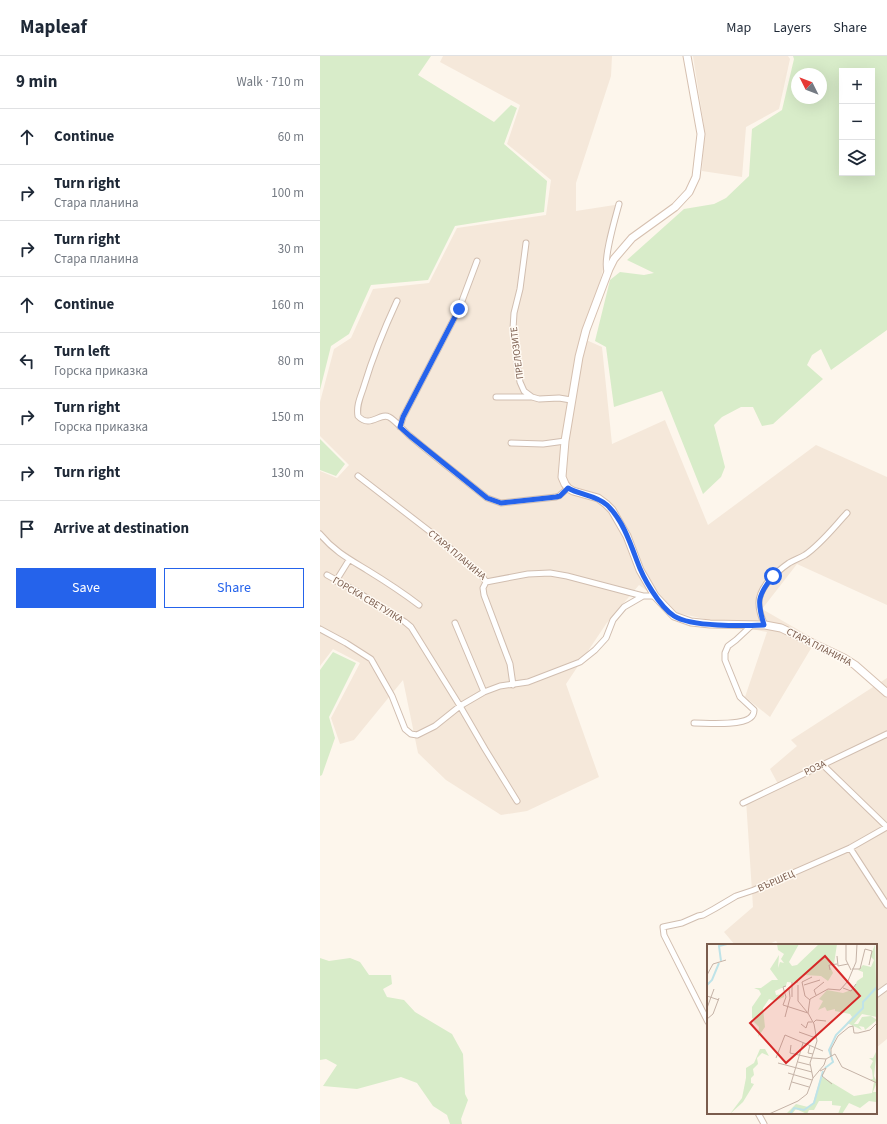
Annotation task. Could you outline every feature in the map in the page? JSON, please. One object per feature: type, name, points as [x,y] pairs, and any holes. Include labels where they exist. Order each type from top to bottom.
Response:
[{"type":"street","points":[[397,301],[370,366],[358,405],[358,416],[364,421],[383,416],[390,417],[410,436],[487,498],[497,502],[501,503],[560,496],[568,488],[562,477],[565,441],[579,357],[586,330],[607,271],[614,259],[632,238],[675,207],[689,192],[696,177],[701,134],[687,56]]},
{"type":"street","points":[[607,271],[606,268],[611,235],[619,204]]},
{"type":"street","name":"ПРЕЛОЗИТЕ","points":[[526,243],[520,289],[514,312],[513,329],[520,382],[524,391],[532,397]]},
{"type":"street","points":[[400,427],[403,417],[459,309],[477,261]]},
{"type":"street","points":[[496,397],[559,398],[571,400]]},
{"type":"street","points":[[511,443],[543,444],[565,441]]},
{"type":"street","name":"СТАРА ПЛАНИНА","points":[[358,476],[442,542],[482,576],[486,582],[528,574],[550,573],[643,596],[655,596]]},
{"type":"street","name":"СТАРА ПЛАНИНА","points":[[568,488],[573,491],[598,498],[612,510],[627,536],[640,570],[655,596],[674,616],[691,622],[751,626],[764,625],[781,628],[844,658],[855,665],[887,693]]},
{"type":"street","points":[[764,625],[759,604],[760,595],[765,586],[773,576],[788,564],[805,555],[847,513]]},
{"type":"street","points":[[320,534],[327,543],[349,560],[402,591],[419,605]]},
{"type":"street","points":[[336,580],[349,560]]},
{"type":"street","name":"ГОРСКА СВЕТУЛКА","points":[[327,575],[405,622],[410,627],[460,706],[484,749],[517,801]]},
{"type":"street","points":[[486,582],[483,588],[484,595],[510,664],[513,685]]},
{"type":"street","points":[[320,629],[371,659],[392,696],[405,729],[411,734],[417,735],[436,726],[460,706],[484,692],[500,686],[528,682],[580,662],[595,650],[606,638],[613,620],[624,607],[643,596]]},
{"type":"street","points":[[455,623],[484,692]]},
{"type":"street","points":[[694,723],[731,723],[744,721],[751,718],[754,714],[754,710],[740,697],[725,660],[725,652],[728,646],[751,626]]},
{"type":"street","name":"РОЗА","points":[[742,803],[887,734]]},
{"type":"street","points":[[823,765],[887,827]]},
{"type":"street","name":"ВЪРШЕЦ","points":[[707,1020],[664,935],[663,927],[703,914],[736,896],[754,890],[850,848],[887,827]]},
{"type":"street","points":[[850,848],[887,905]]},
{"type":"street","points":[[877,994],[887,987]]},
{"type":"street","points":[[759,1114],[764,1124]]},
{"type":"shaded area","points":[[443,56],[612,56],[611,76],[576,183],[576,211],[621,204],[584,339],[602,347],[612,444],[665,420],[708,525],[816,445],[887,477],[887,605],[797,564],[762,609],[816,640],[770,717],[745,697],[767,632],[678,613],[639,585],[606,624],[566,684],[599,777],[527,811],[501,815],[446,780],[418,753],[403,680],[354,740],[340,744],[331,718],[360,663],[333,649],[320,666],[320,471],[337,478],[349,465],[320,436],[320,402],[334,349],[351,338],[373,289],[429,283],[457,228],[546,215],[551,180],[507,144],[520,105],[440,62]]},
{"type":"shaded area","points":[[693,56],[788,56],[790,59],[779,109],[746,127],[742,177],[702,171],[704,126]]},
{"type":"shaded area","points":[[887,678],[887,1039],[877,1047],[877,944],[778,944],[776,941],[769,944],[734,944],[724,932],[753,907],[746,800],[778,784],[770,769],[797,746],[791,740]]},
{"type":"green space","points":[[320,56],[431,56],[418,75],[494,122],[511,105],[517,108],[504,144],[547,181],[544,212],[455,226],[428,280],[371,285],[349,334],[331,346],[320,390]]},
{"type":"green space","points":[[793,56],[887,56],[887,330],[831,370],[821,349],[812,355],[807,365],[823,379],[773,424],[762,426],[753,407],[741,407],[722,417],[714,425],[725,467],[721,477],[703,494],[662,391],[614,407],[606,347],[595,341],[610,280],[620,272],[644,275],[654,273],[627,260],[684,209],[714,204],[726,198],[749,176],[752,129],[782,110],[791,72],[791,104],[827,104],[827,68],[792,68],[794,59]]},
{"type":"green space","points":[[320,439],[345,464],[336,476],[320,470]]},
{"type":"green space","points":[[333,652],[356,663],[329,717],[335,738],[322,775],[320,776],[320,670]]},
{"type":"green space","points":[[320,958],[329,961],[350,958],[360,962],[369,975],[391,975],[392,984],[383,989],[387,997],[404,1000],[415,1012],[452,1034],[463,1054],[465,1094],[468,1100],[461,1119],[462,1124],[450,1124],[447,1115],[433,1106],[417,1083],[401,1077],[357,1089],[323,1086],[337,1065],[326,1059],[320,1060]]},
{"type":"route","points":[[459,309],[403,417],[400,427],[410,436],[487,498],[497,502],[501,503],[556,497],[560,496],[568,488],[573,491],[598,498],[612,510],[627,536],[640,570],[655,596],[674,616],[691,622],[710,624],[751,626],[764,625],[760,613],[760,595],[773,576]]}]
